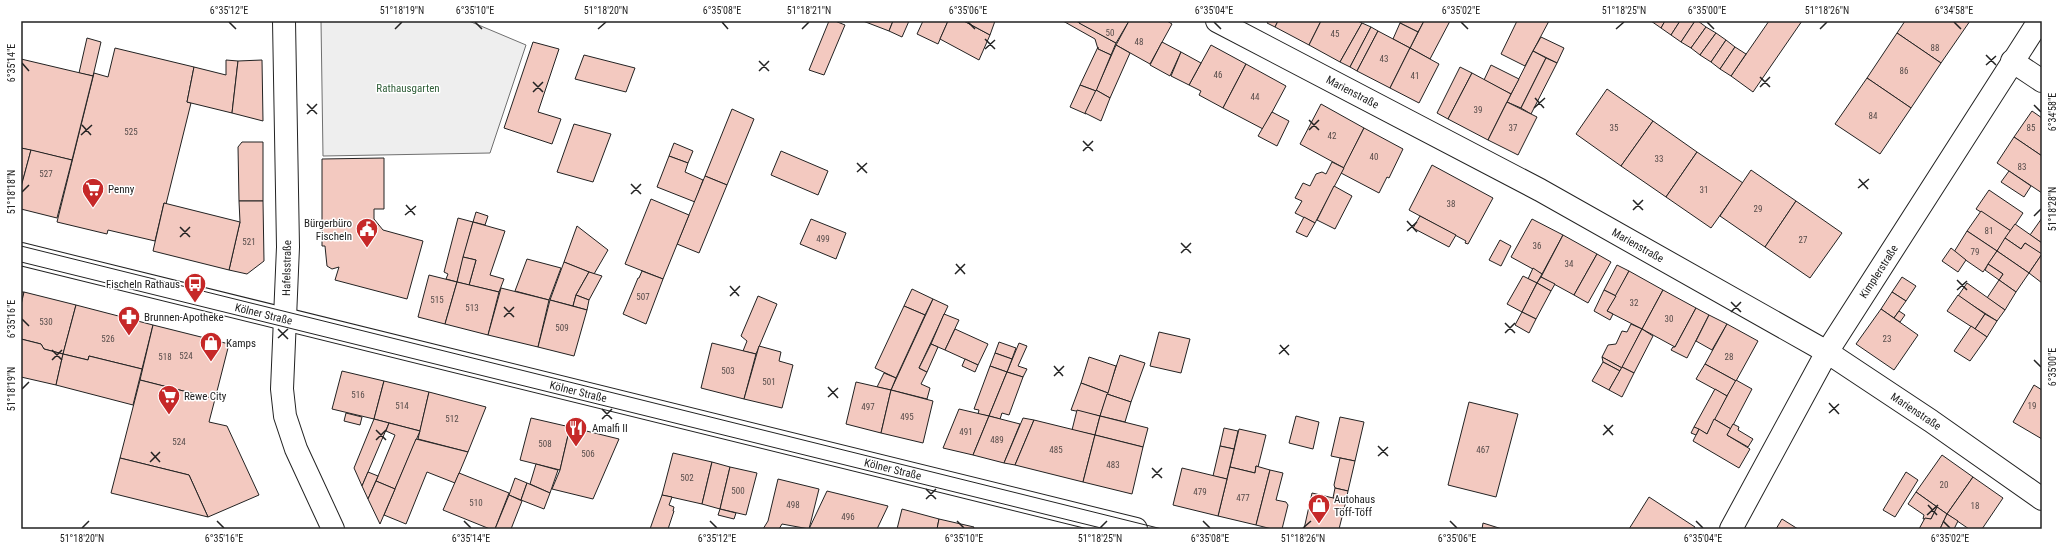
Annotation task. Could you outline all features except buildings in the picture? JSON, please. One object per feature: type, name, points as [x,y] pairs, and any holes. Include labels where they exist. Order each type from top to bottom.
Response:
[{"type":"main road","name":"Hafelsstraße","points":[[284,21],[288,247],[282,389],[285,416],[296,449],[333,529]]},
{"type":"main road","name":"Marienstraße","points":[[1217,21],[1540,190],[1827,352],[1931,421],[2042,499]]},
{"type":"main road","name":"Kimplerstraße","points":[[1731,529],[1827,352],[2039,21]]},
{"type":"main road","points":[[2012,61],[2042,81]]},
{"type":"main road","name":"Kölner Straße","points":[[21,254],[1136,529]]},
{"type":"green space","name":"Rathausgarten","points":[[321,21],[469,21],[526,45],[490,153],[323,156]]},
{"type":"tram line","points":[[21,246],[1162,529]]},
{"type":"tram line","points":[[21,262],[1105,529]]},
{"type":"place","name":"Penny","points":[[93,208]]},
{"type":"place","name":"Bürgerbüro Fischeln","points":[[367,248]]},
{"type":"place","name":"Fischeln Rathaus","points":[[195,304]]},
{"type":"place","name":"Brunnen-Apotheke","points":[[129,336]]},
{"type":"place","name":"Kamps","points":[[211,362]]},
{"type":"place","name":"Rewe City","points":[[169,416]]},
{"type":"place","name":"Amalfi II","points":[[576,448]]},
{"type":"place","name":"Autohaus Töff-Töff","points":[[1319,524]]}]
